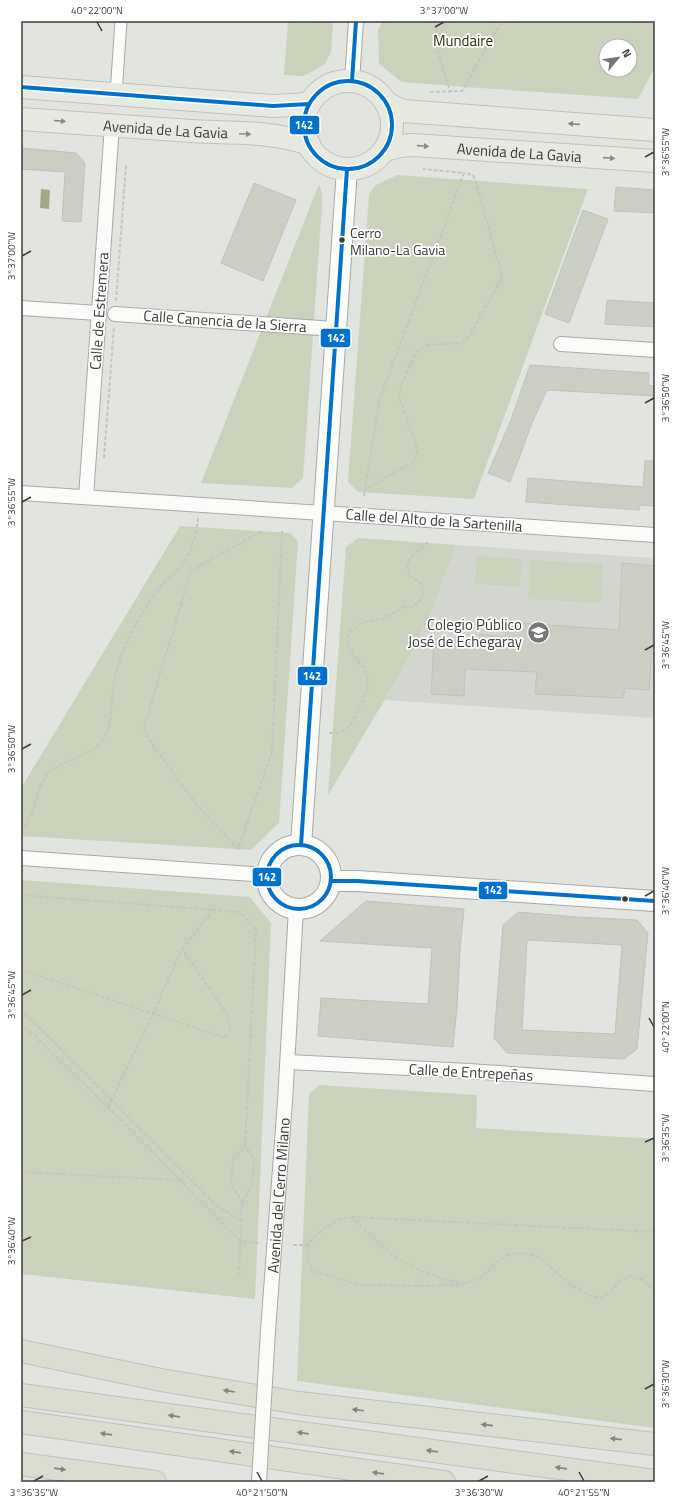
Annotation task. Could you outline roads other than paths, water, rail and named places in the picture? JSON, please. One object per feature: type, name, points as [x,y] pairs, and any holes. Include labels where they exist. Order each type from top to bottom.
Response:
[{"type":"highway","points":[[21,1351],[161,1380],[299,1403],[655,1444]]},
{"type":"highway","points":[[21,1387],[152,1413]]},
{"type":"highway","points":[[21,1395],[655,1481]]},
{"type":"highway","points":[[21,1422],[444,1482]]},
{"type":"highway","points":[[21,1464],[155,1482]]},
{"type":"main road","points":[[352,81],[367,85],[378,93],[386,103],[392,119],[391,135],[385,150],[368,164],[358,168],[347,169],[332,166],[318,157],[308,144],[305,131],[305,117],[309,104],[320,90],[337,82],[352,81]]},
{"type":"main road","name":"Avenida de La Gavia","points":[[21,87],[273,106],[309,104]]},
{"type":"main road","points":[[386,103],[403,111],[655,130]]},
{"type":"main road","name":"Avenida de La Gavia","points":[[21,119],[271,135],[295,139],[308,144]]},
{"type":"main road","name":"Avenida de La Gavia","points":[[385,150],[400,146],[413,145],[655,161]]},
{"type":"main road","points":[[300,845],[347,169]]},
{"type":"main road","points":[[300,845],[311,847],[320,852],[327,860],[331,870],[331,881],[329,889],[320,902],[305,908],[296,909],[286,907],[277,901],[271,893],[267,875],[269,866],[276,856],[291,846],[300,845]]},
{"type":"main road","points":[[331,881],[357,880],[655,901]]},
{"type":"street","points":[[116,94],[121,21]]},
{"type":"street","points":[[352,81],[356,21]]},
{"type":"street","name":"Calle de Estremera","points":[[86,497],[112,125]]},
{"type":"street","points":[[21,308],[98,313]]},
{"type":"street","name":"Calle Canencia de la Sierra","points":[[115,314],[336,329]]},
{"type":"street","points":[[561,344],[655,350]]},
{"type":"street","name":"Calle del Alto de la Sartenilla","points":[[21,492],[655,535]]},
{"type":"street","points":[[21,858],[267,875]]},
{"type":"street","name":"Avenida del Cerro Milano","points":[[259,1482],[268,1331],[288,1062],[296,909]]},
{"type":"street","name":"Calle de Entrepeñas","points":[[288,1062],[469,1071],[655,1084]]},
{"type":"place","name":"Cerro Milano-La Gavia","points":[[342,240]]},
{"type":"place","name":"Colegio Público José de Echegaray","points":[[538,633]]},
{"type":"park label","name":"Mundaire","points":[[463,40]]}]
